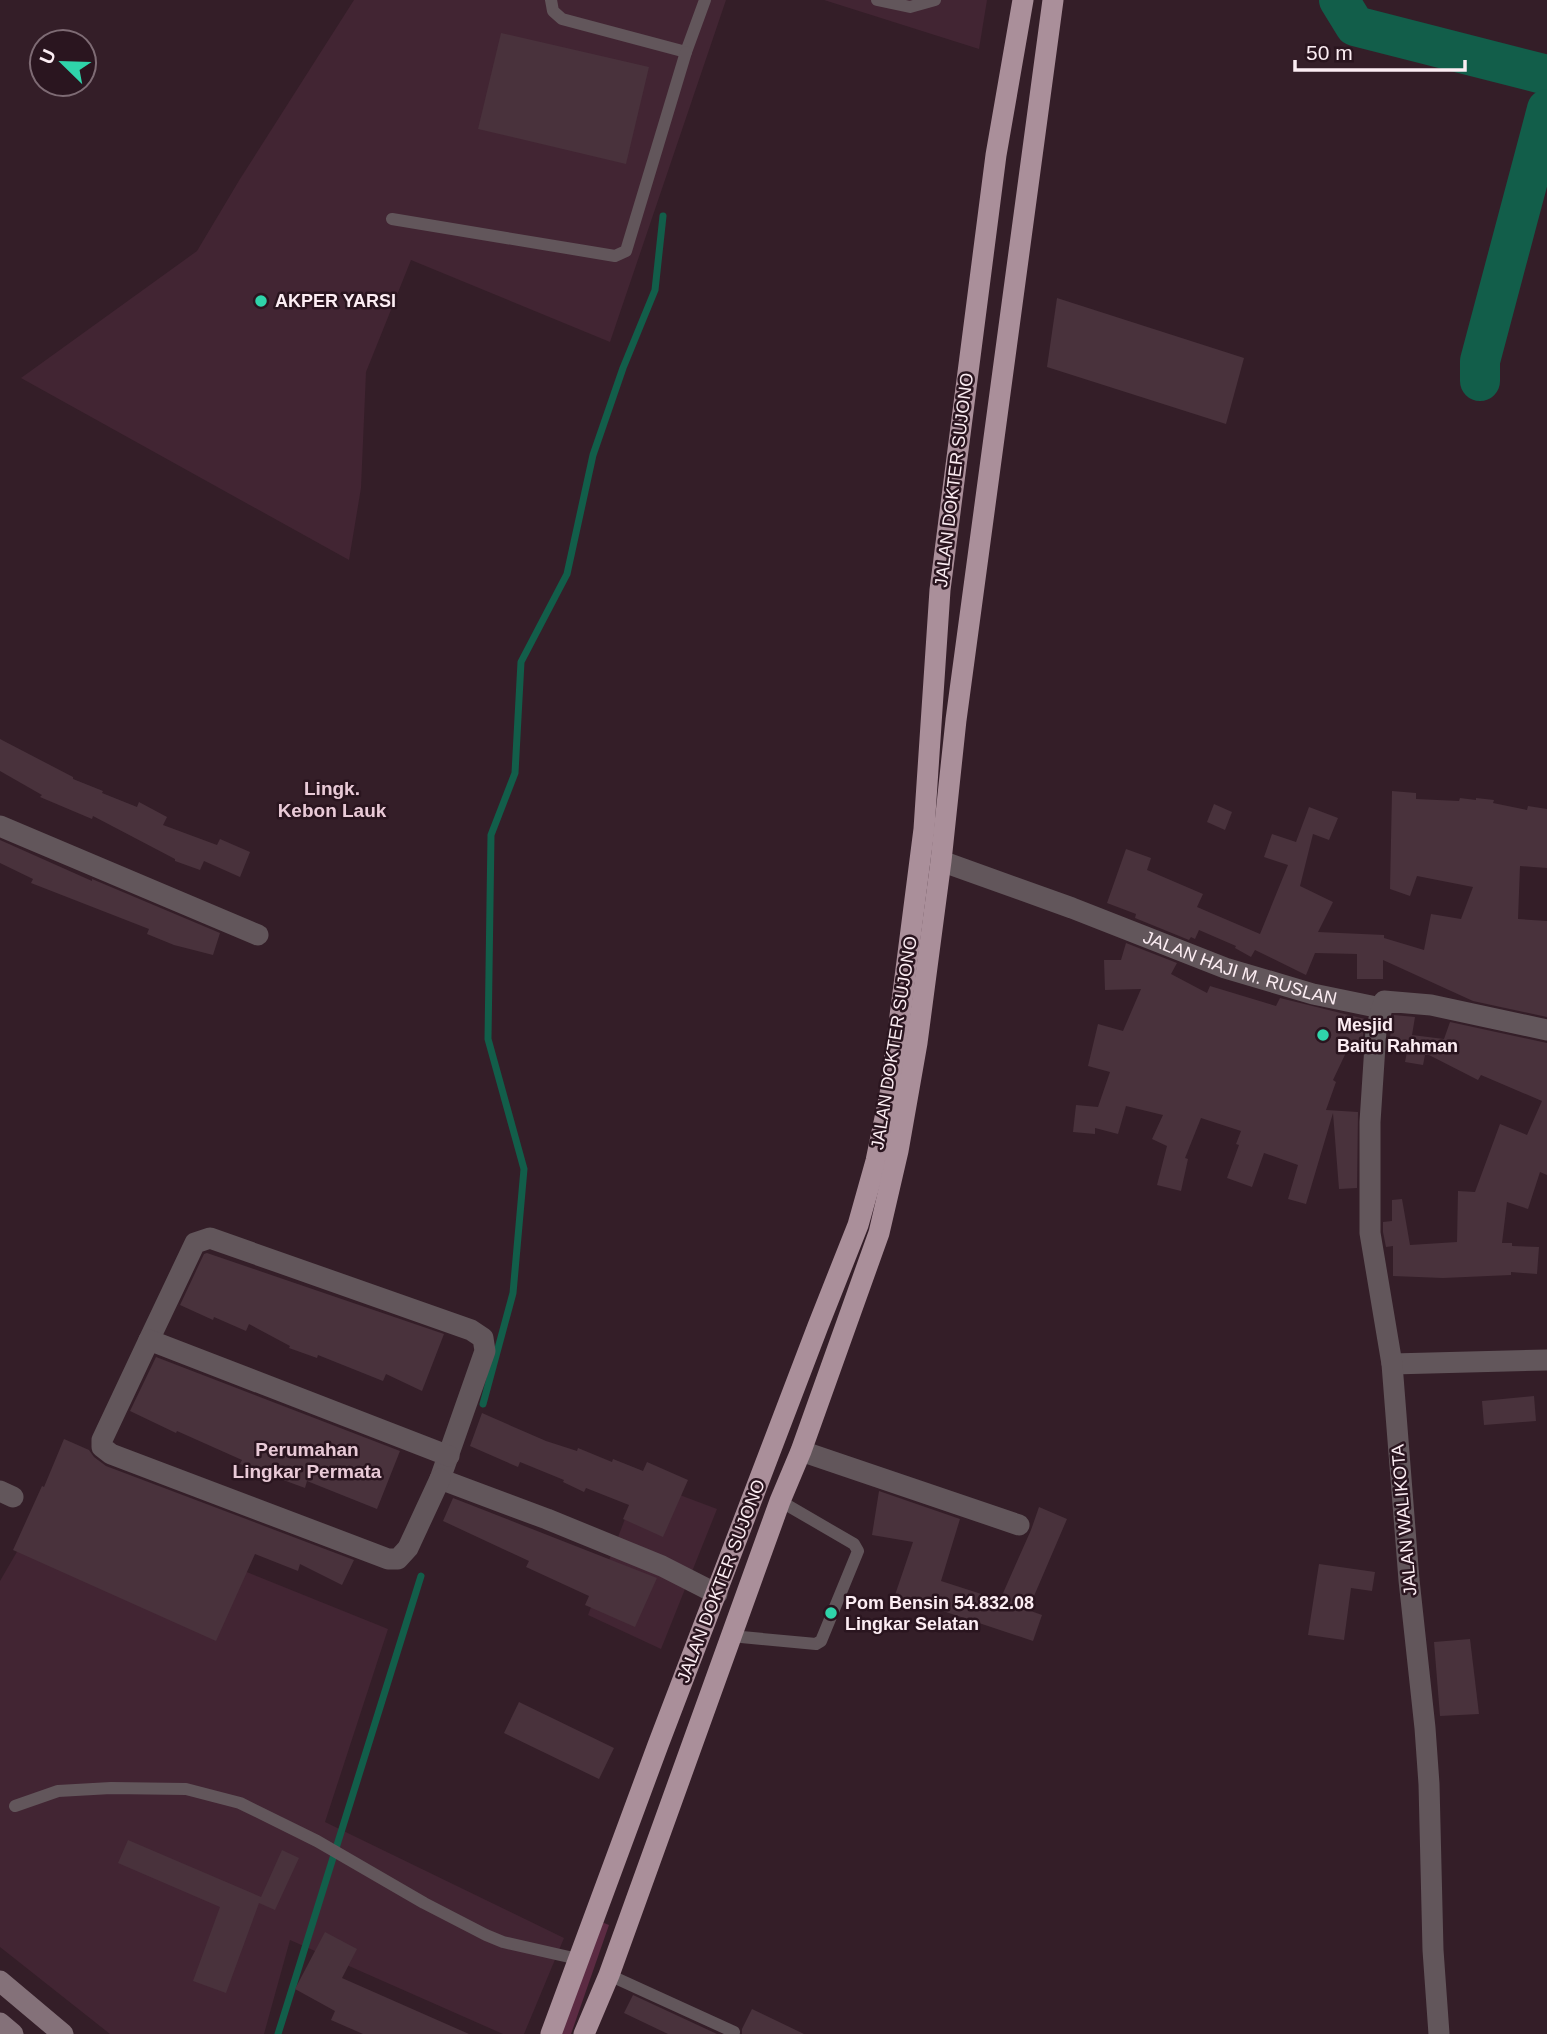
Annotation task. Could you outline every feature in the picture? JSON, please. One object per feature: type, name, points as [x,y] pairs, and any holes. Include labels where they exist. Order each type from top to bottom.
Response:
[{"type":"highway","name":"JALAN DOKTER SUJONO","points":[[551,2034],[858,1225],[876,1161],[898,1038],[923,829],[940,590],[996,155],[1023,0]]},
{"type":"highway","points":[[584,2034],[609,1975],[730,1636],[801,1451],[879,1233],[898,1152],[917,1043],[956,720],[1053,0]]},
{"type":"highway","points":[[858,1225],[879,1233]]},
{"type":"highway","points":[[602,1897],[632,1908]]},
{"type":"main road","points":[[0,1980],[63,2034]]},
{"type":"main road","points":[[0,2023],[13,2034]]},
{"type":"street","points":[[0,826],[258,935]]},
{"type":"street","name":"JALAN HAJI M. RUSLAN","points":[[941,861],[1072,908],[1225,968],[1313,994],[1381,1008],[1384,1001],[1431,1005],[1547,1030]]},
{"type":"street","name":"JALAN WALIKOTA","points":[[1381,1008],[1376,1030],[1370,1122],[1370,1233],[1392,1364],[1428,1773],[1433,1950],[1439,2034]]},
{"type":"street","points":[[210,1238],[471,1330],[483,1338],[485,1351],[449,1455],[408,1548],[402,1557],[394,1559],[377,1556],[111,1454],[102,1447],[102,1440],[195,1243],[210,1238]]},
{"type":"street","points":[[149,1340],[449,1455]]},
{"type":"street","points":[[1392,1364],[1547,1360]]},
{"type":"street","points":[[801,1451],[1019,1525]]},
{"type":"street","points":[[440,1479],[662,1566],[717,1594]]},
{"type":"lane","points":[[551,0],[553,11],[562,19],[686,52]]},
{"type":"lane","points":[[392,219],[615,256],[625,251],[686,52],[705,0]]},
{"type":"lane","points":[[877,0],[909,7],[935,0]]},
{"type":"lane","points":[[730,1636],[817,1644],[821,1641],[858,1551],[853,1544],[780,1501]]},
{"type":"lane","points":[[15,1807],[58,1791],[111,1788],[186,1789],[240,1803],[317,1841],[424,1903],[486,1935],[503,1942],[578,1959]]},
{"type":"lane","points":[[609,1975],[734,2032]]},
{"type":"shaded area","name":"AKPER YARSI","points":[[354,0],[726,0],[610,342],[411,260],[366,372],[361,488],[349,560],[21,378],[197,251]]},
{"type":"shaded area","points":[[824,0],[987,0],[979,49]]},
{"type":"shaded area","points":[[640,1480],[717,1509],[661,1649],[588,1615]]},
{"type":"shaded area","points":[[51,1493],[388,1629],[325,1822],[564,1938],[524,2034],[503,2034],[290,1940],[264,2034],[110,2034],[0,1947],[0,1581]]},
{"type":"shaded area","points":[[599,1921],[609,1925],[571,2034],[560,2034]]},
{"type":"building","points":[[501,33],[649,67],[626,164],[478,129]]},
{"type":"building","points":[[1057,298],[1244,358],[1226,424],[1047,367]]},
{"type":"building","points":[[0,739],[73,779],[103,791],[102,793],[137,807],[139,802],[167,817],[163,825],[217,845],[220,839],[250,852],[240,877],[204,861],[200,870],[175,861],[93,816],[92,819],[40,797],[42,795],[0,771]]},
{"type":"building","points":[[1392,791],[1416,793],[1416,799],[1459,801],[1460,798],[1476,798],[1494,800],[1493,803],[1527,810],[1528,806],[1547,809],[1547,868],[1520,866],[1518,919],[1547,921],[1547,1017],[1473,1001],[1383,960],[1383,979],[1357,979],[1357,954],[1315,953],[1306,975],[1255,950],[1251,957],[1235,948],[1236,946],[1199,930],[1195,939],[1191,937],[1189,940],[1135,918],[1136,914],[1107,903],[1126,849],[1151,858],[1147,870],[1203,894],[1197,907],[1260,934],[1288,865],[1264,857],[1272,834],[1296,842],[1309,807],[1338,818],[1329,840],[1313,834],[1300,886],[1333,902],[1318,932],[1384,935],[1384,938],[1424,950],[1431,914],[1461,919],[1473,887],[1417,876],[1410,896],[1390,889]]},
{"type":"building","points":[[1214,804],[1232,812],[1225,830],[1207,822]]},
{"type":"building","points":[[0,840],[220,933],[213,955],[174,945],[147,934],[149,929],[31,883],[33,879],[0,863]]},
{"type":"building","points":[[1126,943],[1177,963],[1171,974],[1207,993],[1210,986],[1276,1006],[1280,998],[1365,1019],[1362,1044],[1351,1042],[1333,1080],[1336,1082],[1326,1110],[1358,1112],[1357,1188],[1339,1189],[1333,1113],[1306,1204],[1288,1199],[1298,1165],[1264,1153],[1252,1187],[1227,1178],[1241,1131],[1201,1118],[1185,1158],[1188,1159],[1181,1191],[1157,1185],[1167,1146],[1152,1139],[1163,1115],[1126,1106],[1118,1134],[1095,1128],[1095,1134],[1073,1132],[1076,1105],[1098,1107],[1110,1072],[1088,1066],[1098,1024],[1123,1031],[1141,989],[1105,990],[1104,960],[1121,960]]},
{"type":"building","points":[[1394,1015],[1415,1017],[1412,1035],[1444,1039],[1450,1022],[1547,1043],[1547,1175],[1540,1172],[1528,1209],[1507,1202],[1502,1243],[1539,1247],[1537,1274],[1511,1272],[1511,1275],[1443,1278],[1393,1276],[1393,1246],[1386,1247],[1383,1232],[1383,1222],[1392,1221],[1392,1200],[1402,1199],[1410,1245],[1457,1242],[1458,1191],[1475,1192],[1500,1124],[1527,1135],[1542,1101],[1481,1075],[1478,1080],[1429,1055],[1425,1055],[1423,1065],[1405,1062],[1407,1052],[1388,1048]]},
{"type":"building","points":[[204,1254],[444,1334],[422,1391],[386,1374],[383,1381],[318,1355],[317,1358],[289,1348],[290,1346],[249,1324],[246,1331],[180,1305]]},
{"type":"building","points":[[156,1357],[400,1451],[377,1509],[307,1481],[305,1488],[240,1464],[242,1460],[130,1411]]},
{"type":"building","points":[[1534,1396],[1536,1421],[1484,1425],[1482,1401]]},
{"type":"building","points":[[482,1413],[546,1441],[577,1451],[578,1448],[643,1471],[647,1462],[688,1480],[663,1537],[623,1519],[629,1505],[586,1488],[584,1492],[563,1482],[564,1480],[520,1462],[518,1467],[470,1446]]},
{"type":"building","points":[[64,1439],[89,1450],[106,1466],[354,1560],[342,1585],[300,1564],[298,1571],[255,1554],[216,1641],[13,1550]]},
{"type":"building","points":[[879,1491],[960,1519],[941,1581],[1000,1600],[1039,1507],[1067,1519],[1028,1610],[1042,1615],[1033,1641],[895,1595],[913,1542],[872,1535]]},
{"type":"building","points":[[453,1498],[657,1578],[635,1627],[585,1605],[589,1596],[526,1567],[529,1561],[443,1521]]},
{"type":"building","points":[[1319,1564],[1375,1572],[1372,1591],[1351,1588],[1344,1640],[1308,1635]]},
{"type":"building","points":[[1470,1639],[1479,1714],[1440,1716],[1434,1642]]},
{"type":"building","points":[[519,1702],[614,1748],[599,1779],[504,1733]]},
{"type":"building","points":[[128,1840],[261,1897],[282,1850],[299,1858],[275,1910],[259,1903],[226,1993],[193,1981],[220,1907],[118,1863]]},
{"type":"building","points":[[325,1932],[357,1949],[342,1978],[469,2034],[363,2034],[331,2020],[335,2011],[295,1989]]},
{"type":"building","points":[[633,1995],[717,2034],[668,2034],[624,2013]]},
{"type":"building","points":[[752,2009],[804,2034],[742,2034]]},
{"type":"waterway","points":[[1339,0],[1355,26],[1547,75]]},
{"type":"waterway","points":[[1480,381],[1480,361],[1547,109]]},
{"type":"waterway","points":[[483,1404],[513,1293],[524,1169],[488,1039],[491,835],[515,773],[521,662],[567,574],[593,455],[623,368],[655,290],[663,216]]},
{"type":"waterway","points":[[278,2034],[421,1576]]},
{"type":"place","name":"AKPER YARSI","points":[[261,301]]},
{"type":"place","name":"Mesjid Baitu Rahman","points":[[1323,1035]]},
{"type":"place","name":"Pom Bensin 54.832.08 Lingkar Selatan","points":[[831,1613]]},
{"type":"district","name":"Lingk. Kebon Lauk","points":[[332,799]]},
{"type":"district","name":"Perumahan Lingkar Permata","points":[[307,1460]]}]
